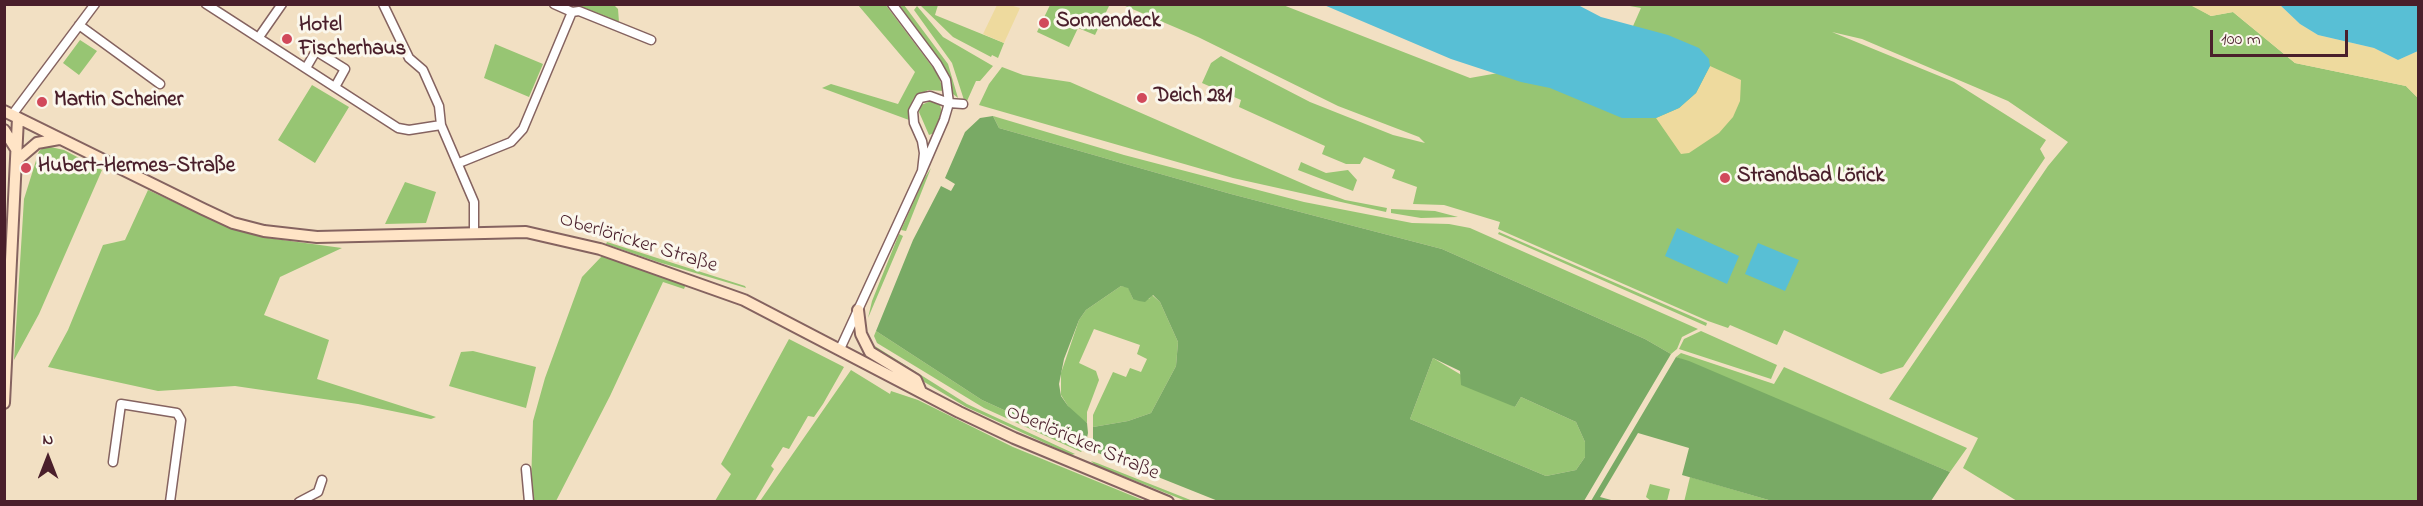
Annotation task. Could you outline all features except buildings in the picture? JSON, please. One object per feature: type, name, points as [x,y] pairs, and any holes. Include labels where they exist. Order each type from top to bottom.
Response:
[{"type":"main road","name":"Oberlöricker Straße","points":[[11,114],[233,223],[264,231],[317,237],[526,232],[600,249],[744,300],[1014,438],[1168,501]]},
{"type":"main road","points":[[4,403],[16,161],[11,114]]},
{"type":"main road","points":[[4,130],[16,149]]},
{"type":"main road","points":[[16,161],[37,143],[61,139]]},
{"type":"main road","points":[[858,310],[861,334],[866,348],[877,358],[916,380],[922,392]]},
{"type":"street","points":[[11,114],[95,4]]},
{"type":"street","points":[[206,4],[398,128],[409,130],[441,125]]},
{"type":"street","points":[[259,37],[282,4]]},
{"type":"street","points":[[383,4],[409,58],[423,70],[439,106],[441,125],[474,202],[474,232]]},
{"type":"street","points":[[554,4],[572,12],[579,11],[651,40]]},
{"type":"street","points":[[840,349],[922,171],[949,103],[946,81],[937,64],[892,4]]},
{"type":"street","points":[[459,163],[511,142],[523,129],[572,12]]},
{"type":"street","points":[[79,25],[160,84]]},
{"type":"street","points":[[306,68],[316,51],[345,69],[335,87]]},
{"type":"street","points":[[922,171],[924,153],[922,141],[914,123],[915,103],[920,98],[930,96],[949,103],[963,104]]},
{"type":"street","points":[[113,462],[121,404],[177,413],[181,420],[170,501]]},
{"type":"street","points":[[526,469],[529,501]]},
{"type":"street","points":[[299,501],[318,492],[322,480]]},
{"type":"green space","points":[[885,4],[937,73],[944,91],[928,90],[913,99],[909,120],[822,88],[831,84],[898,104],[915,72],[858,5]]},
{"type":"green space","points":[[1106,4],[1109,6],[1095,35],[1078,28],[1069,47],[1037,32],[1050,5]]},
{"type":"green space","points":[[2190,4],[2211,16],[2233,12],[2295,63],[2406,86],[2418,98],[2418,501],[2017,501],[1963,468],[1978,438],[1889,399],[2048,166],[2068,142],[2008,101],[1862,39],[1832,32],[1954,82],[2046,140],[2040,149],[2045,158],[1903,367],[1881,374],[1784,330],[1777,345],[1730,325],[1728,328],[1708,321],[1498,229],[1500,222],[1444,205],[1413,204],[1417,187],[1392,178],[1395,170],[1364,157],[1360,164],[1346,164],[1322,154],[1325,146],[1239,107],[1241,100],[1202,83],[1211,63],[1221,56],[1310,102],[1393,135],[1425,143],[1419,137],[1338,106],[1198,37],[1123,5],[1283,5],[1470,78],[1622,51],[1641,8],[1624,5]]},
{"type":"green space","points":[[577,5],[614,5],[618,9],[619,22]]},
{"type":"green space","points":[[899,5],[904,5],[948,64],[958,98],[953,94],[944,66]]},
{"type":"green space","points":[[920,5],[938,5],[935,15],[1004,43],[998,58],[992,55],[991,57],[953,37]]},
{"type":"green space","points":[[917,6],[943,37],[993,66],[980,81],[976,81],[967,101],[964,100],[952,63],[914,10]]},
{"type":"green space","points":[[80,40],[97,51],[79,75],[63,63]]},
{"type":"green space","points":[[495,44],[543,64],[529,97],[484,78]]},
{"type":"green space","points":[[1002,67],[1023,75],[1070,82],[1313,188],[1345,200],[1387,208],[1386,212],[1233,178],[979,105],[989,84]]},
{"type":"green space","points":[[312,85],[349,107],[315,163],[278,140]]},
{"type":"green space","points":[[931,101],[940,105],[942,112],[934,133],[929,135],[919,112],[921,105]]},
{"type":"green space","points":[[993,116],[1124,155],[1304,202],[1412,223],[1449,224],[1470,228],[1698,329],[1682,337],[1677,349],[1671,354],[1645,339],[1442,249],[1231,194],[999,128]]},
{"type":"green space","points":[[993,116],[999,128],[1231,194],[1442,249],[1645,339],[1671,354],[1584,501],[1218,501],[1093,451],[1093,427],[1128,421],[1151,413],[1176,366],[1178,342],[1160,302],[1153,295],[1145,302],[1139,301],[1133,299],[1128,288],[1121,286],[1086,310],[1079,320],[1064,359],[1059,384],[1061,396],[1068,406],[1087,423],[1088,433],[1085,447],[982,400],[876,331],[913,240],[941,186],[951,191],[955,184],[945,178],[965,132],[980,118]],"holes":[[[1433,358],[1460,371],[1461,385],[1515,407],[1521,397],[1576,422],[1585,442],[1585,457],[1576,470],[1546,476],[1410,419]]]},
{"type":"green space","points":[[46,146],[64,150],[102,170],[39,314],[14,360],[24,199],[39,151]]},
{"type":"green space","points":[[1301,162],[1326,173],[1348,170],[1357,180],[1353,191],[1298,170]]},
{"type":"green space","points":[[931,168],[906,231],[901,230],[924,179]]},
{"type":"green space","points":[[405,182],[436,192],[426,223],[385,224]]},
{"type":"green space","points":[[148,190],[224,225],[268,238],[342,248],[280,277],[264,315],[329,340],[317,379],[436,417],[431,419],[358,404],[235,386],[158,391],[48,367],[68,330],[103,245],[125,240]]},
{"type":"green space","points":[[1391,209],[1435,211],[1458,217],[1421,218],[1391,213]]},
{"type":"green space","points":[[1499,232],[1707,323],[1706,326],[1498,234]]},
{"type":"green space","points":[[899,234],[903,236],[868,318],[872,301]]},
{"type":"green space","points":[[607,242],[746,288],[658,262],[606,244]]},
{"type":"green space","points":[[602,256],[686,284],[684,289],[663,282],[610,396],[556,501],[534,502],[531,485],[533,421],[545,378],[582,277]]},
{"type":"green space","points":[[1121,286],[1128,287],[1133,299],[1149,299],[1152,295],[1160,302],[1178,342],[1176,366],[1151,413],[1128,421],[1093,427],[1093,415],[1113,372],[1126,377],[1130,368],[1141,372],[1147,359],[1137,354],[1140,345],[1094,329],[1079,363],[1096,371],[1099,380],[1087,412],[1087,423],[1073,414],[1061,395],[1061,373],[1079,320],[1086,310]]},
{"type":"green space","points":[[876,331],[982,400],[1085,447],[1081,452],[984,408],[877,343],[874,336]]},
{"type":"green space","points":[[1701,331],[1777,365],[1771,379],[1679,349],[1684,339]]},
{"type":"green space","points":[[789,339],[844,367],[814,417],[808,416],[789,449],[783,447],[771,466],[774,469],[755,501],[715,501],[731,474],[721,464]]},
{"type":"green space","points":[[870,343],[967,404],[1075,454],[1071,455],[966,407],[881,356]]},
{"type":"green space","points":[[473,351],[536,367],[526,408],[449,386],[461,352]]},
{"type":"green space","points":[[1681,353],[1774,384],[1784,367],[1967,448],[1950,472],[1676,357]]},
{"type":"green space","points":[[1676,357],[1950,472],[1931,501],[1772,501],[1682,475],[1689,448],[1638,433],[1600,497],[1615,501],[1591,501]]},
{"type":"green space","points":[[1433,358],[1515,407],[1521,397],[1576,422],[1585,442],[1585,457],[1576,470],[1546,476],[1410,419]]},
{"type":"green space","points":[[851,370],[890,394],[891,391],[918,400],[1013,447],[1145,501],[760,501]]},
{"type":"green space","points":[[1091,461],[1193,501],[1186,501],[1095,465]]},
{"type":"green space","points":[[1690,477],[1772,501],[1684,502]]},
{"type":"green space","points":[[1650,484],[1670,489],[1667,501],[1651,501],[1646,497]]},
{"type":"sand","points":[[997,5],[1020,8],[1004,43],[983,34]]},
{"type":"sand","points":[[2190,5],[2280,5],[2300,24],[2318,35],[2374,48],[2398,60],[2418,51],[2418,98],[2406,86],[2295,63],[2233,12],[2211,16]]},
{"type":"sand","points":[[1710,66],[1741,80],[1740,101],[1733,117],[1719,133],[1689,153],[1681,154],[1656,118],[1679,108],[1696,93]]},
{"type":"water","points":[[1324,5],[1578,5],[1601,17],[1668,35],[1699,48],[1709,59],[1710,66],[1696,93],[1679,108],[1656,118],[1622,118],[1550,88],[1521,82],[1451,59]]},
{"type":"water","points":[[2280,5],[2418,5],[2418,51],[2398,60],[2374,48],[2318,35],[2300,24]]},
{"type":"water","points":[[1677,228],[1739,256],[1727,284],[1665,256]]},
{"type":"water","points":[[1758,243],[1799,260],[1785,291],[1745,274]]},
{"type":"place","name":"Sonnendeck","points":[[1044,23]]},
{"type":"place","name":"Hotel Fischerhaus","points":[[287,39]]},
{"type":"place","name":"Deich 281","points":[[1142,98]]},
{"type":"place","name":"Martin Scheiner","points":[[42,102]]},
{"type":"place","name":"Hubert-Hermes-Straße","points":[[26,168]]},
{"type":"place","name":"Strandbad Lörick","points":[[1725,178]]}]
